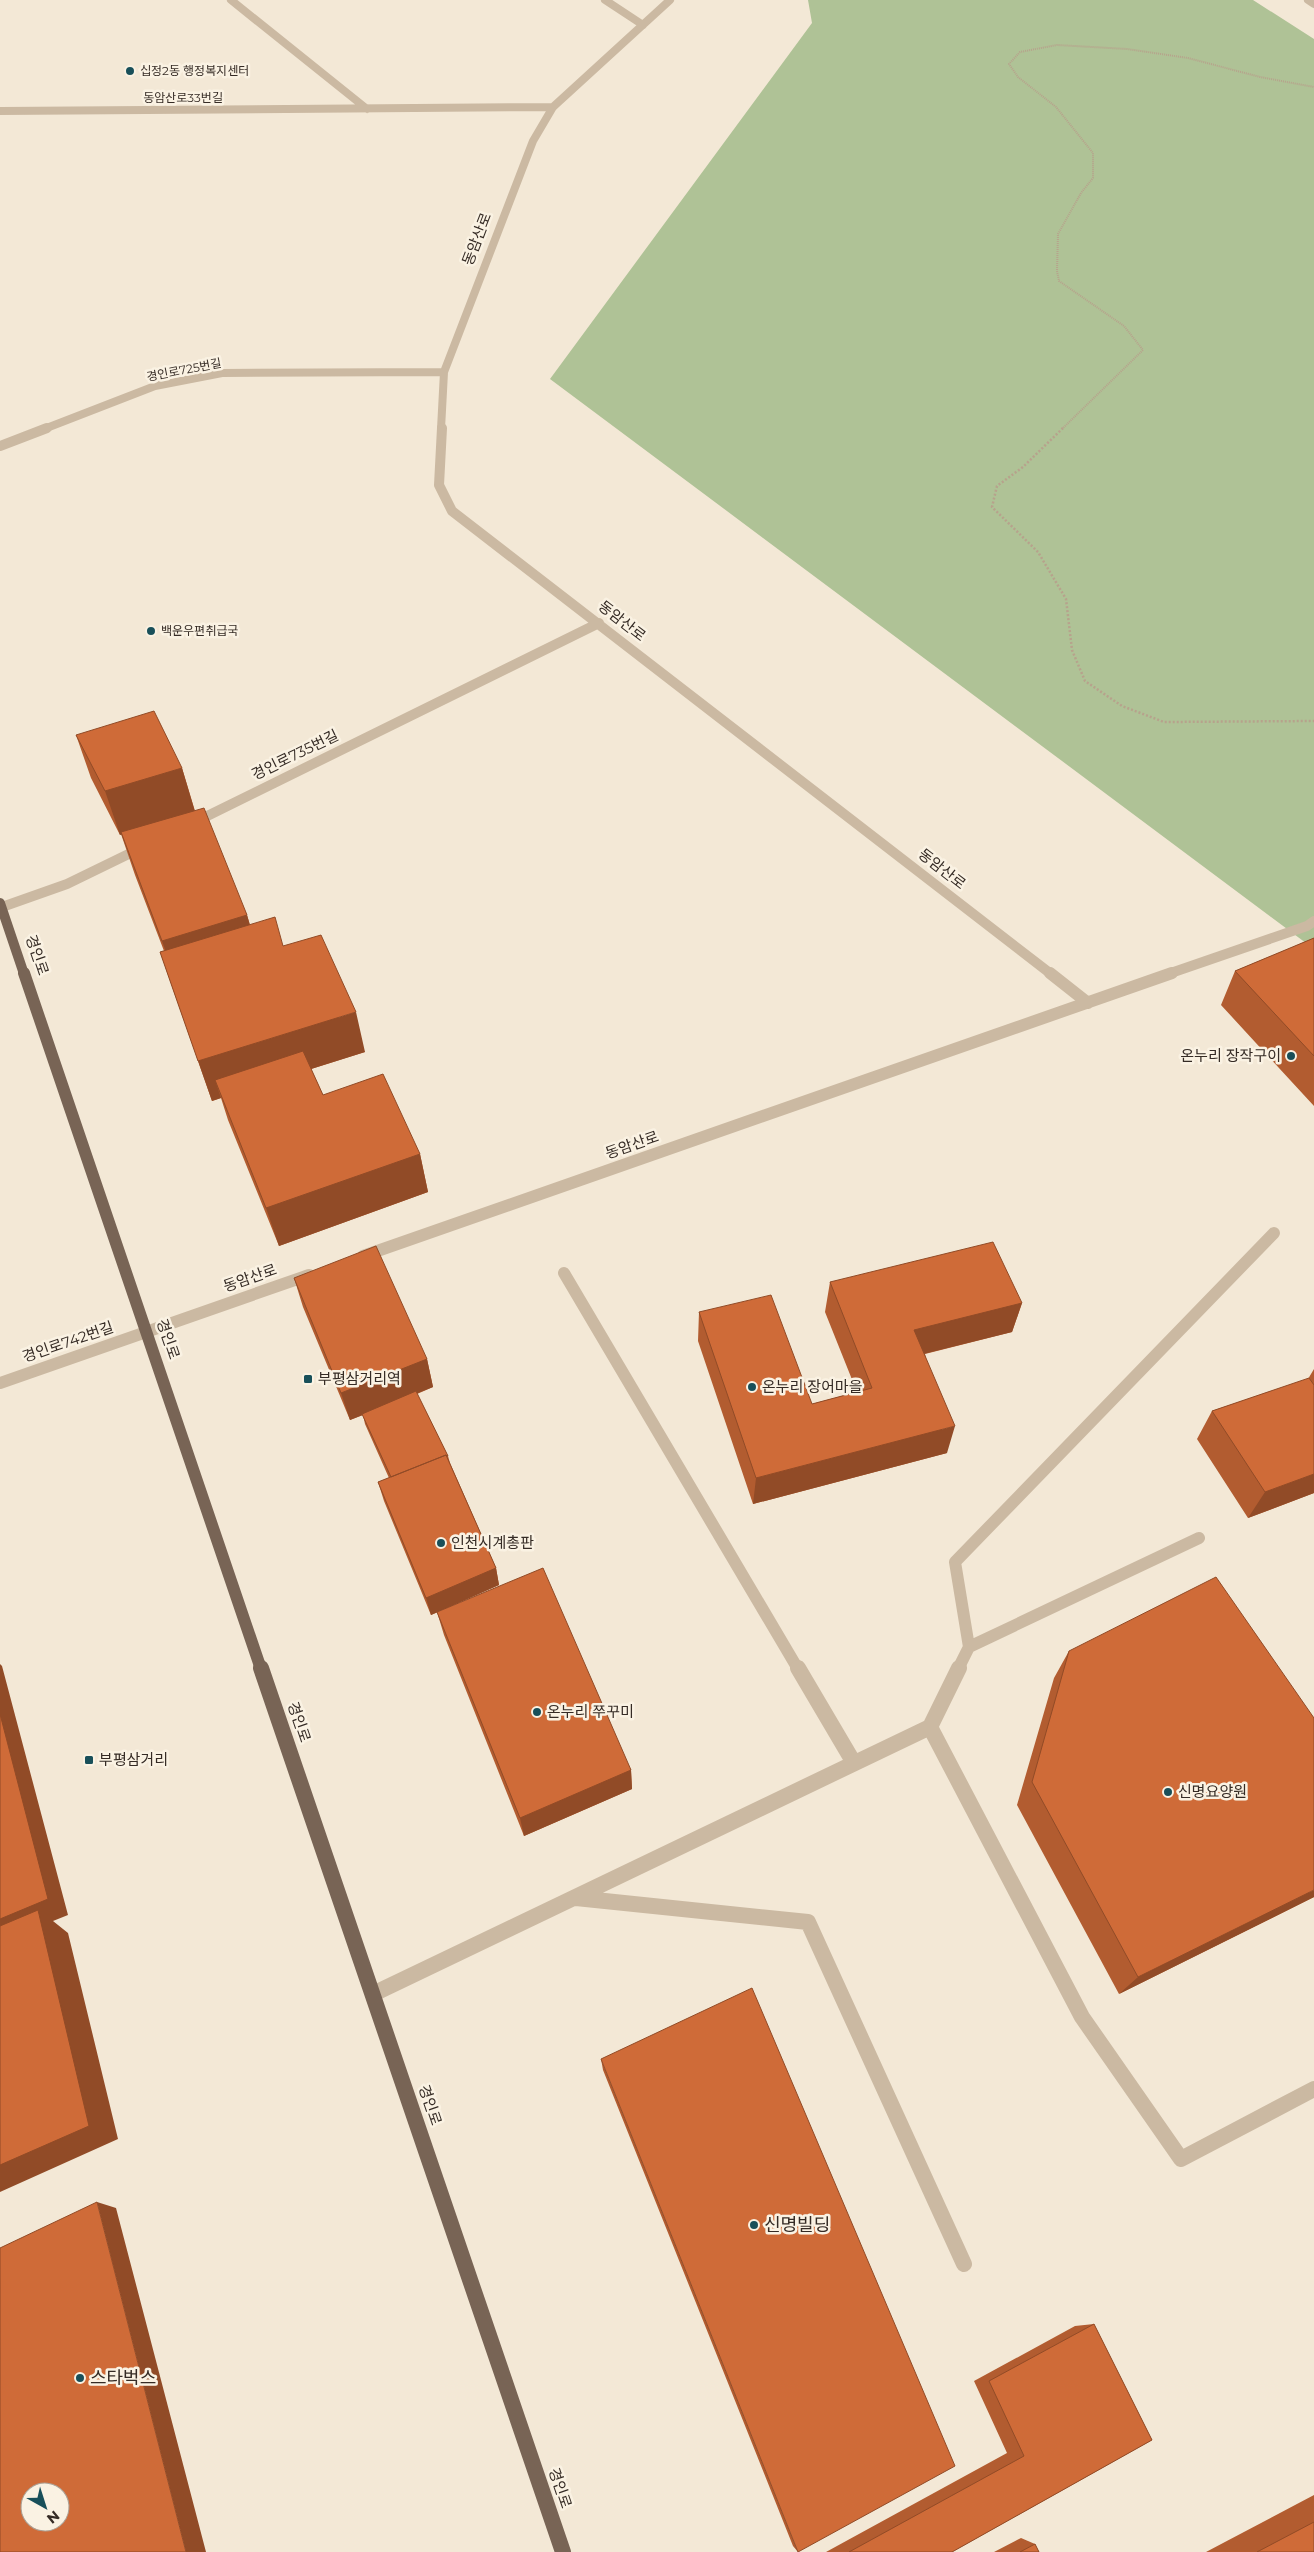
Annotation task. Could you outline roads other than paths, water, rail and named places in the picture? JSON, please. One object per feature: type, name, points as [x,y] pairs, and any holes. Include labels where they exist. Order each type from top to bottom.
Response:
[{"type":"main road","name":"경인로","points":[[1,905],[563,2552]]},
{"type":"lane","points":[[231,0],[367,109]]},
{"type":"lane","points":[[605,0],[643,25]]},
{"type":"lane","name":"동암산로","points":[[670,0],[553,107],[533,141],[444,372],[439,485],[452,511],[1088,1003]]},
{"type":"lane","points":[[1308,0],[1314,4]]},
{"type":"lane","name":"동암산로33번길","points":[[0,111],[553,107]]},
{"type":"lane","name":"경인로725번길","points":[[0,446],[156,386],[222,373],[444,372]]},
{"type":"lane","name":"경인로735번길","points":[[180,829],[599,623]]},
{"type":"lane","points":[[1,905],[67,884],[153,842]]},
{"type":"lane","points":[[1088,1003],[1307,926],[1314,921]]},
{"type":"lane","name":"동암산로","points":[[349,1261],[1088,1003]]},
{"type":"lane","points":[[373,1994],[930,1727],[969,1647],[955,1562],[1274,1233]]},
{"type":"lane","name":"동암산로","points":[[147,1332],[320,1271]]},
{"type":"lane","points":[[564,1273],[854,1763]]},
{"type":"lane","name":"경인로742번길","points":[[0,1383],[147,1332]]},
{"type":"lane","points":[[969,1647],[1199,1538]]},
{"type":"lane","points":[[930,1727],[1082,2017],[1181,2159],[1314,2089]]},
{"type":"lane","points":[[576,1898],[808,1922],[964,2264]]},
{"type":"place","name":"십정2동 행정복지센터","points":[[130,71]]},
{"type":"place","name":"백운우편취급국","points":[[151,631]]},
{"type":"place","name":"온누리 장작구이","points":[[1291,1056]]},
{"type":"place","name":"부평삼거리역","points":[[308,1379]]},
{"type":"place","name":"온누리 장어마을","points":[[752,1387]]},
{"type":"place","name":"인천시계총판","points":[[441,1543]]},
{"type":"place","name":"온누리 쭈꾸미","points":[[537,1712]]},
{"type":"place","name":"부평삼거리","points":[[89,1760]]},
{"type":"place","name":"신명요양원","points":[[1168,1792]]},
{"type":"place","name":"신명빌딩","points":[[754,2225]]},
{"type":"place","name":"스타벅스","points":[[80,2378]]}]
